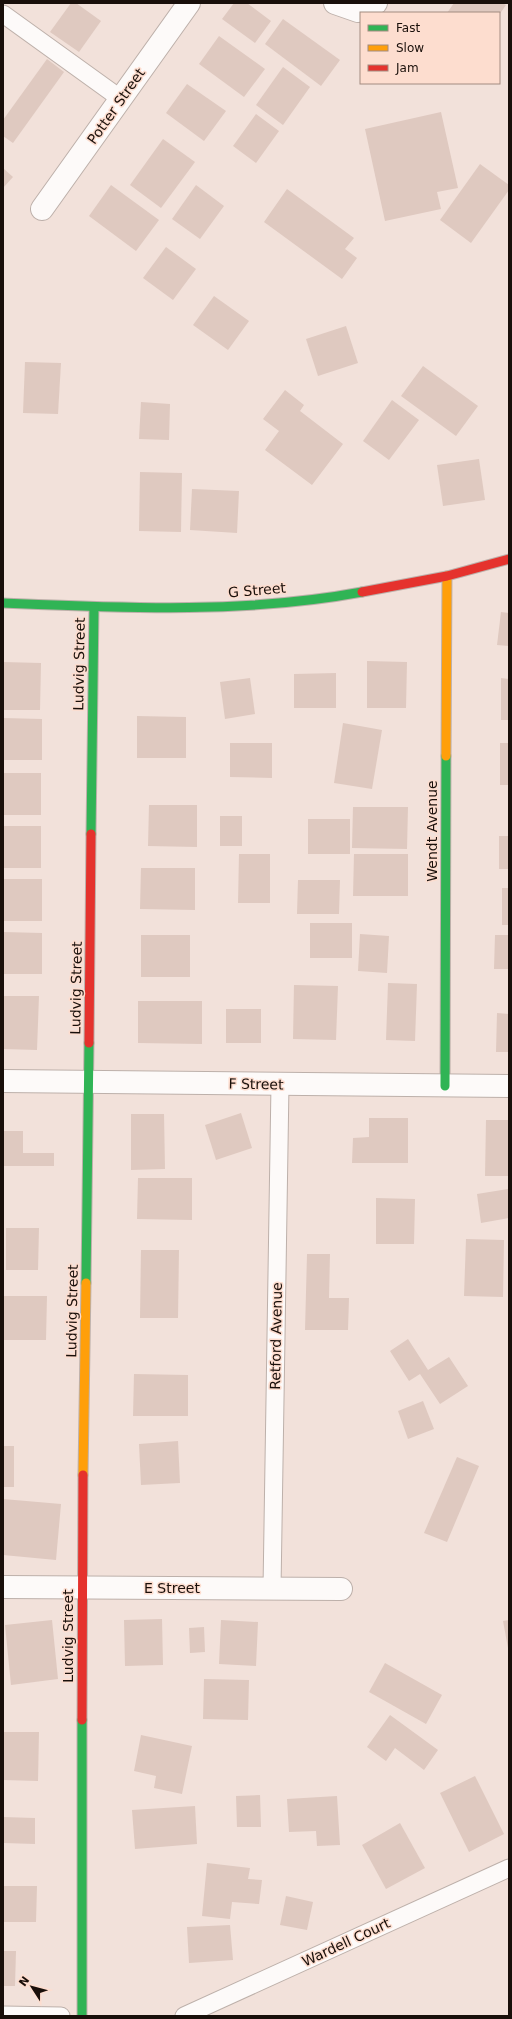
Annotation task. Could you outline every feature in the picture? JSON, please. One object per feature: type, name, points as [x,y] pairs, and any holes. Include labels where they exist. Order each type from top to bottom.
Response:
[{"type":"street","name":"Potter Street","points":[[42,209],[189,3]]},
{"type":"street","points":[[335,3],[367,7]]},
{"type":"street","name":"G Street","points":[[3,603],[94,607],[212,608],[330,598],[447,576],[509,559]]},
{"type":"street","name":"Wendt Avenue","points":[[445,1086],[447,576]]},
{"type":"street","name":"Ludvig Street","points":[[82,2016],[82,1588],[94,607]]},
{"type":"street","name":"F Street","points":[[3,1081],[509,1086]]},
{"type":"street","name":"E Street","points":[[3,1587],[341,1589]]},
{"type":"lane","points":[[3,14],[121,99]]},
{"type":"lane","name":"Retford Avenue","points":[[272,1589],[280,1084]]},
{"type":"lane","name":"Wardell Court","points":[[184,2016],[509,1868]]},
{"type":"lane","points":[[3,2015],[62,2016]]},
{"type":"building","points":[[71,3],[76,3],[101,21],[79,52],[50,32]]},
{"type":"building","points":[[234,3],[247,3],[271,21],[255,43],[222,19]]},
{"type":"building","points":[[454,3],[502,3],[506,5],[500,14],[500,12],[448,12]]},
{"type":"building","points":[[283,19],[340,60],[321,86],[265,44]]},
{"type":"building","points":[[219,36],[265,69],[244,97],[199,64]]},
{"type":"building","points":[[47,59],[64,72],[13,143],[3,136],[3,120]]},
{"type":"building","points":[[283,67],[310,87],[283,125],[256,105]]},
{"type":"building","points":[[187,84],[226,111],[204,141],[166,113]]},
{"type":"building","points":[[441,112],[458,188],[437,192],[441,209],[385,221],[365,129]]},
{"type":"building","points":[[256,114],[279,131],[256,163],[233,146]]},
{"type":"building","points":[[163,139],[195,162],[161,208],[130,185]]},
{"type":"building","points":[[480,164],[509,185],[509,190],[471,243],[440,220]]},
{"type":"building","points":[[3,168],[13,177],[3,188]]},
{"type":"building","points":[[111,185],[159,220],[136,251],[89,216]]},
{"type":"building","points":[[196,185],[224,206],[200,239],[172,219]]},
{"type":"building","points":[[287,189],[354,238],[345,249],[357,258],[342,279],[264,222]]},
{"type":"building","points":[[166,247],[196,269],[173,300],[143,278]]},
{"type":"building","points":[[214,296],[249,321],[228,350],[193,325]]},
{"type":"building","points":[[346,326],[358,363],[318,376],[306,339]]},
{"type":"building","points":[[25,362],[61,363],[58,414],[23,413]]},
{"type":"building","points":[[423,366],[478,406],[456,436],[401,396]]},
{"type":"building","points":[[285,390],[304,405],[300,411],[343,444],[312,485],[265,450],[279,431],[263,419]]},
{"type":"building","points":[[392,400],[419,420],[389,460],[363,441]]},
{"type":"building","points":[[141,402],[170,404],[169,440],[139,439]]},
{"type":"building","points":[[479,459],[485,500],[443,506],[437,465]]},
{"type":"building","points":[[140,472],[182,473],[181,532],[139,531]]},
{"type":"building","points":[[192,489],[239,491],[237,533],[190,530]]},
{"type":"building","points":[[501,612],[509,613],[509,646],[497,645]]},
{"type":"building","points":[[367,661],[407,662],[406,708],[367,708]]},
{"type":"building","points":[[3,662],[41,663],[40,710],[3,710]]},
{"type":"building","points":[[336,673],[336,708],[294,708],[294,674]]},
{"type":"building","points":[[250,678],[255,714],[225,719],[220,682]]},
{"type":"building","points":[[501,678],[509,679],[509,720],[501,720]]},
{"type":"building","points":[[137,716],[186,717],[186,758],[137,758]]},
{"type":"building","points":[[3,718],[42,719],[42,760],[3,760]]},
{"type":"building","points":[[343,723],[382,730],[372,789],[334,783]]},
{"type":"building","points":[[230,743],[272,743],[272,778],[230,777]]},
{"type":"building","points":[[500,743],[509,743],[509,785],[500,785]]},
{"type":"building","points":[[3,773],[41,773],[41,815],[3,815]]},
{"type":"building","points":[[149,805],[197,805],[197,847],[148,846]]},
{"type":"building","points":[[353,807],[408,807],[407,849],[352,848]]},
{"type":"building","points":[[220,816],[242,816],[242,846],[220,846]]},
{"type":"building","points":[[308,819],[350,819],[350,854],[308,854]]},
{"type":"building","points":[[3,826],[41,826],[41,868],[3,868]]},
{"type":"building","points":[[499,836],[509,836],[509,869],[499,869]]},
{"type":"building","points":[[239,854],[270,854],[270,903],[238,903]]},
{"type":"building","points":[[354,854],[408,854],[408,896],[353,896]]},
{"type":"building","points":[[141,868],[195,868],[195,910],[140,909]]},
{"type":"building","points":[[3,879],[42,879],[42,921],[3,921]]},
{"type":"building","points":[[298,880],[340,880],[339,914],[297,914]]},
{"type":"building","points":[[502,888],[509,888],[509,925],[502,925]]},
{"type":"building","points":[[310,923],[352,923],[352,958],[310,958]]},
{"type":"building","points":[[3,932],[42,933],[42,974],[3,974]]},
{"type":"building","points":[[360,934],[389,936],[387,973],[358,971]]},
{"type":"building","points":[[141,935],[190,935],[190,977],[141,977]]},
{"type":"building","points":[[495,935],[509,935],[509,969],[494,969]]},
{"type":"building","points":[[388,983],[417,984],[415,1041],[386,1040]]},
{"type":"building","points":[[294,985],[338,986],[336,1040],[293,1039]]},
{"type":"building","points":[[3,996],[39,996],[37,1050],[3,1049]]},
{"type":"building","points":[[138,1001],[202,1001],[202,1044],[138,1043]]},
{"type":"building","points":[[226,1009],[261,1009],[261,1043],[226,1043]]},
{"type":"building","points":[[497,1013],[509,1014],[509,1052],[496,1052]]},
{"type":"building","points":[[241,1113],[252,1148],[216,1160],[205,1125]]},
{"type":"building","points":[[131,1114],[164,1114],[165,1169],[131,1170]]},
{"type":"building","points":[[369,1118],[408,1118],[408,1163],[352,1163],[353,1138],[369,1137]]},
{"type":"building","points":[[486,1120],[509,1120],[509,1176],[485,1176]]},
{"type":"building","points":[[3,1131],[23,1131],[23,1153],[54,1153],[54,1166],[3,1166]]},
{"type":"building","points":[[138,1178],[192,1178],[192,1220],[137,1219]]},
{"type":"building","points":[[508,1189],[509,1218],[481,1223],[477,1194]]},
{"type":"building","points":[[376,1198],[415,1199],[414,1244],[376,1244]]},
{"type":"building","points":[[6,1228],[39,1228],[38,1270],[6,1270]]},
{"type":"building","points":[[466,1239],[504,1240],[503,1297],[464,1296]]},
{"type":"building","points":[[141,1250],[179,1250],[178,1318],[140,1318]]},
{"type":"building","points":[[307,1254],[330,1254],[329,1298],[349,1298],[348,1330],[305,1330]]},
{"type":"building","points":[[3,1296],[47,1296],[46,1340],[3,1340]]},
{"type":"building","points":[[408,1339],[428,1370],[449,1357],[468,1386],[440,1404],[420,1374],[409,1381],[390,1351]]},
{"type":"building","points":[[134,1374],[188,1375],[188,1416],[133,1416]]},
{"type":"building","points":[[423,1401],[434,1429],[408,1439],[398,1411]]},
{"type":"building","points":[[178,1441],[180,1483],[141,1485],[139,1444]]},
{"type":"building","points":[[3,1446],[14,1446],[14,1487],[3,1487]]},
{"type":"building","points":[[457,1457],[479,1466],[447,1542],[424,1533]]},
{"type":"building","points":[[3,1499],[61,1504],[56,1560],[3,1555]]},
{"type":"building","points":[[162,1619],[163,1665],[125,1666],[124,1620]]},
{"type":"building","points":[[52,1620],[58,1679],[11,1685],[5,1625]]},
{"type":"building","points":[[221,1620],[258,1622],[256,1666],[219,1664]]},
{"type":"building","points":[[509,1620],[509,1648],[508,1648],[503,1621]]},
{"type":"building","points":[[204,1627],[205,1652],[190,1653],[189,1628]]},
{"type":"building","points":[[385,1663],[442,1695],[426,1724],[369,1692]]},
{"type":"building","points":[[204,1679],[249,1680],[248,1720],[203,1719]]},
{"type":"building","points":[[390,1715],[438,1750],[424,1770],[395,1748],[386,1761],[367,1747]]},
{"type":"building","points":[[3,1732],[39,1732],[38,1781],[3,1780]]},
{"type":"building","points":[[141,1735],[192,1746],[182,1794],[154,1788],[156,1776],[134,1771]]},
{"type":"building","points":[[475,1776],[504,1834],[469,1852],[440,1793]]},
{"type":"building","points":[[260,1795],[261,1827],[237,1827],[236,1796]]},
{"type":"building","points":[[337,1796],[340,1845],[317,1846],[316,1831],[289,1832],[287,1799]]},
{"type":"building","points":[[195,1806],[197,1844],[135,1849],[132,1810]]},
{"type":"building","points":[[3,1817],[35,1818],[35,1844],[3,1843]]},
{"type":"building","points":[[400,1823],[425,1868],[386,1889],[362,1845]]},
{"type":"building","points":[[207,1863],[250,1868],[248,1879],[262,1880],[259,1904],[232,1902],[230,1919],[202,1916]]},
{"type":"building","points":[[3,1886],[37,1886],[36,1922],[3,1922]]},
{"type":"building","points":[[286,1896],[313,1902],[307,1930],[280,1925]]},
{"type":"building","points":[[230,1925],[233,1960],[189,1963],[187,1927]]},
{"type":"building","points":[[3,1951],[16,1951],[15,1986],[3,1986]]},
{"type":"traffic: fast","points":[[3,603],[138,608],[183,608],[273,604],[362,592]]},
{"type":"traffic: fast","points":[[91,834],[94,607]]},
{"type":"traffic: fast","points":[[445,1086],[446,756]]},
{"type":"traffic: fast","points":[[86,1283],[89,1043]]},
{"type":"traffic: fast","points":[[82,1720],[82,2016]]},
{"type":"traffic: slow","points":[[446,756],[447,576]]},
{"type":"traffic: slow","points":[[83,1475],[86,1283]]},
{"type":"traffic: jam","points":[[362,592],[447,576],[509,559]]},
{"type":"traffic: jam","points":[[89,1043],[91,834]]},
{"type":"traffic: jam","points":[[82,1720],[83,1475]]}]
